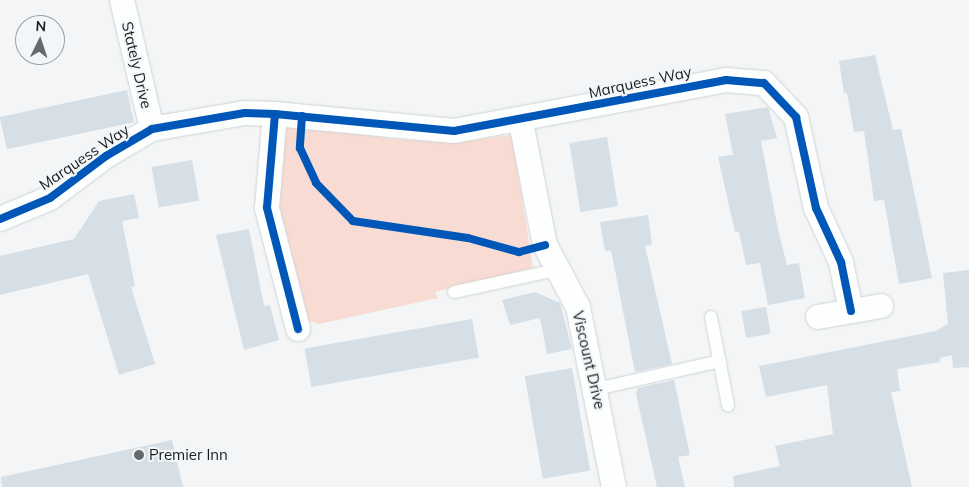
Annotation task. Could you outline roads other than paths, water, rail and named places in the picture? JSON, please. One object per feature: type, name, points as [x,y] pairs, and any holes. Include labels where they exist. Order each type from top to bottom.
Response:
[{"type":"street","name":"Stately Drive","points":[[122,0],[152,129]]},
{"type":"street","name":"Marquess Way","points":[[0,219],[50,198],[106,156],[152,129],[245,113],[275,114],[423,130],[473,129],[521,122],[718,81],[764,83],[796,117],[816,208],[841,262],[851,311]]},
{"type":"street","points":[[275,114],[267,208],[298,329]]},
{"type":"street","name":"Viscount Drive","points":[[521,122],[543,236],[556,270],[578,307],[596,389],[614,487]]},
{"type":"street","points":[[818,317],[881,306]]},
{"type":"lane","points":[[454,292],[556,270]]},
{"type":"lane","points":[[711,317],[728,405]]},
{"type":"lane","points":[[596,389],[720,362]]},
{"type":"place","name":"Premier Inn","points":[[139,455]]}]
